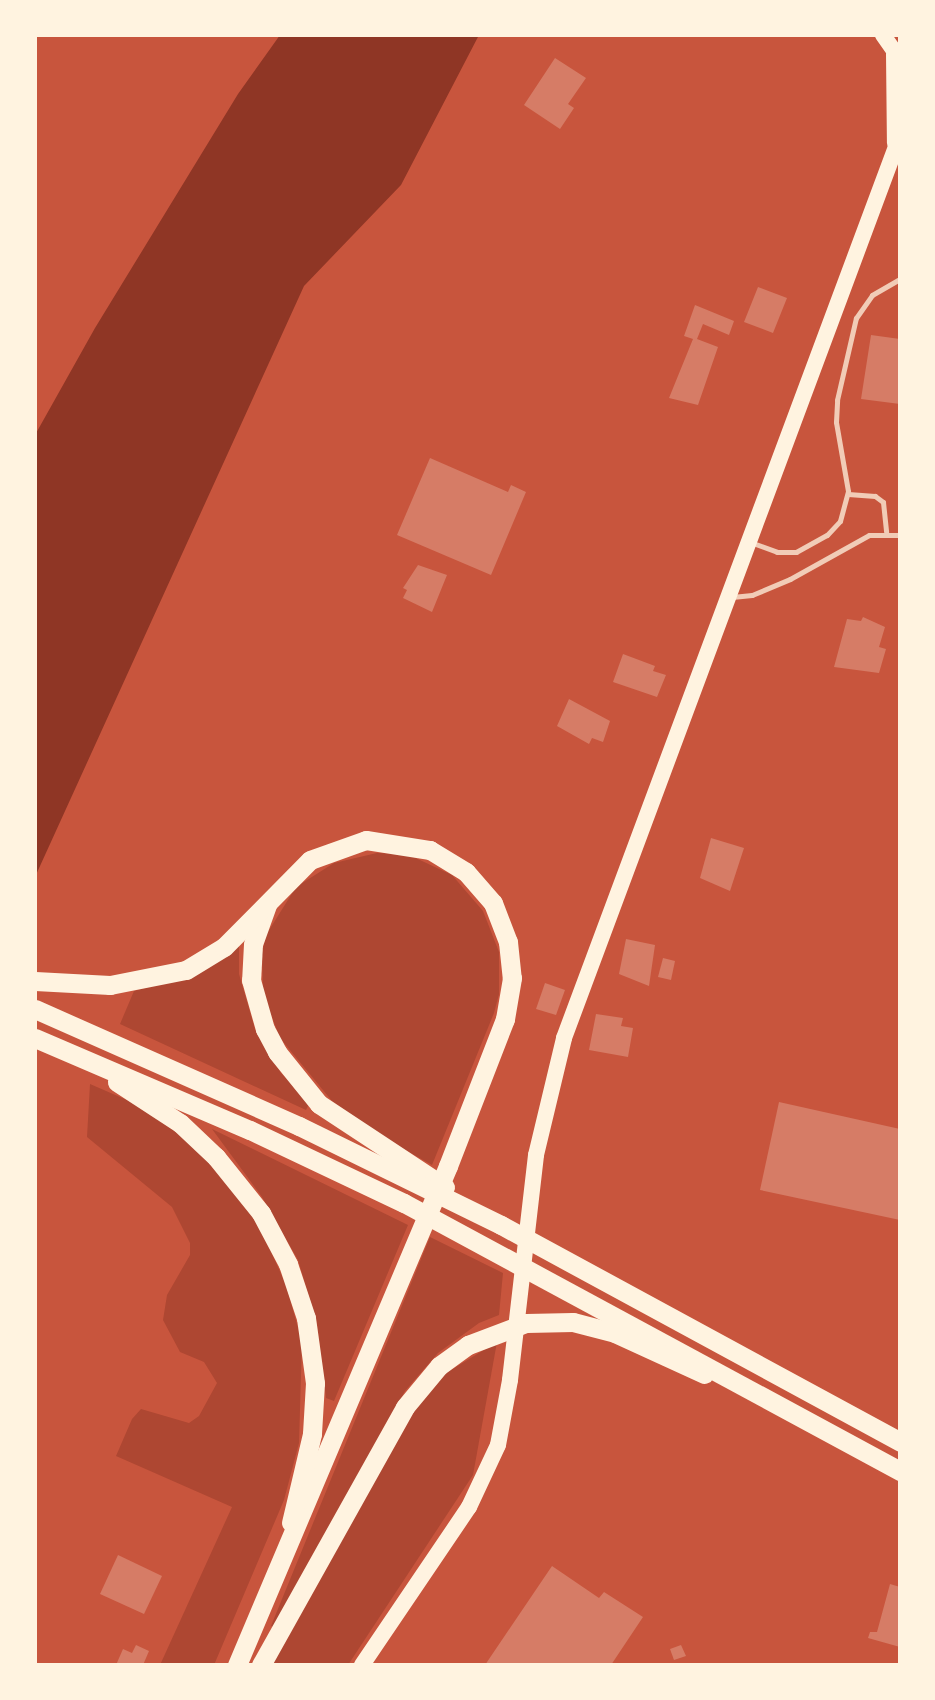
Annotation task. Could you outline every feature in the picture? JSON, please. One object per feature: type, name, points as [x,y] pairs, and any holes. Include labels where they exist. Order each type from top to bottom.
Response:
[{"type":"highway","points":[[35,981],[99,985],[166,977],[224,947],[293,873],[327,851],[366,840],[410,844],[448,860],[480,887],[502,923],[512,959],[505,1019],[285,1558],[237,1665]]},
{"type":"highway","points":[[269,897],[253,944],[251,980],[261,1018],[277,1052],[319,1104],[413,1174]]},
{"type":"highway","points":[[35,1010],[413,1174],[900,1442]]},
{"type":"highway","points":[[35,1038],[404,1203],[567,1287],[900,1471]]},
{"type":"highway","points":[[74,1054],[198,1138],[261,1213],[288,1264],[306,1318],[315,1383],[312,1434],[285,1558]]},
{"type":"highway","points":[[261,1665],[405,1407],[439,1366],[468,1345],[505,1329],[552,1321],[615,1332],[686,1368],[765,1396]]},
{"type":"main road","points":[[362,1665],[469,1507],[498,1445],[510,1380],[536,1155],[564,1038],[746,540],[898,139],[897,57],[883,35]]},
{"type":"lane","points":[[746,540],[777,552],[809,547],[840,521],[848,494],[836,422],[856,318],[872,295],[900,279]]},
{"type":"lane","points":[[848,494],[867,495],[883,502],[886,532]]},
{"type":"lane","points":[[725,598],[752,595],[869,535],[886,532],[900,535]]},
{"type":"shaded area","points":[[280,35],[479,35],[401,185],[304,286],[35,877],[35,435],[95,328],[238,94]]},
{"type":"shaded area","points":[[377,853],[407,854],[452,875],[483,911],[499,952],[499,994],[494,1013],[432,1165],[382,1137],[332,1101],[280,1038],[263,994],[262,953],[266,935],[296,887],[334,863]]},
{"type":"shaded area","points":[[239,945],[239,974],[255,1029],[281,1073],[310,1102],[306,1110],[120,1024],[134,991],[186,977],[216,963]]},
{"type":"shaded area","points":[[90,1084],[136,1104],[172,1127],[218,1168],[256,1218],[286,1285],[302,1342],[299,1443],[284,1500],[214,1665],[160,1665],[232,1507],[116,1456],[132,1419],[141,1409],[189,1423],[199,1416],[217,1383],[204,1362],[180,1352],[163,1320],[167,1295],[190,1255],[190,1243],[172,1207],[87,1137]]},
{"type":"shaded area","points":[[212,1129],[408,1225],[334,1401],[326,1398],[317,1324],[298,1260],[262,1197]]},
{"type":"shaded area","points":[[430,1237],[503,1273],[499,1315],[479,1323],[438,1353],[405,1391],[276,1628],[271,1626]]},
{"type":"shaded area","points":[[497,1342],[473,1475],[348,1665],[269,1665],[416,1408],[446,1373]]},
{"type":"building","points":[[555,58],[586,78],[568,104],[574,108],[560,129],[524,105]]},
{"type":"building","points":[[758,287],[787,298],[773,333],[744,322]]},
{"type":"building","points":[[695,305],[734,321],[729,335],[703,324],[697,339],[718,347],[698,405],[669,398],[693,339],[684,336]]},
{"type":"building","points":[[871,335],[900,339],[900,404],[861,399]]},
{"type":"building","points":[[430,458],[508,492],[511,485],[526,492],[491,575],[397,535]]},
{"type":"building","points":[[418,565],[447,575],[432,612],[403,598],[407,590],[403,588]]},
{"type":"building","points":[[863,617],[885,627],[879,647],[886,649],[879,673],[834,667],[847,619],[861,621]]},
{"type":"building","points":[[623,654],[655,666],[653,671],[666,675],[657,697],[613,682]]},
{"type":"building","points":[[569,699],[610,721],[603,742],[592,738],[589,744],[557,726]]},
{"type":"building","points":[[711,838],[744,848],[730,891],[700,878]]},
{"type":"building","points":[[626,939],[655,945],[649,986],[619,974]]},
{"type":"building","points":[[663,958],[675,961],[671,980],[658,977]]},
{"type":"building","points":[[545,983],[565,990],[556,1015],[536,1009]]},
{"type":"building","points":[[596,1014],[623,1018],[621,1026],[633,1028],[628,1057],[589,1050]]},
{"type":"building","points":[[779,1102],[900,1129],[900,1220],[760,1190]]},
{"type":"building","points":[[118,1555],[162,1576],[144,1614],[100,1594]]},
{"type":"building","points":[[552,1566],[599,1598],[604,1592],[643,1617],[611,1665],[485,1665]]},
{"type":"building","points":[[890,1584],[900,1587],[900,1647],[868,1638],[870,1632],[877,1632]]},
{"type":"building","points":[[136,1645],[149,1651],[143,1665],[116,1665],[123,1649],[132,1653]]},
{"type":"building","points":[[681,1645],[686,1656],[674,1660],[670,1649]]}]
